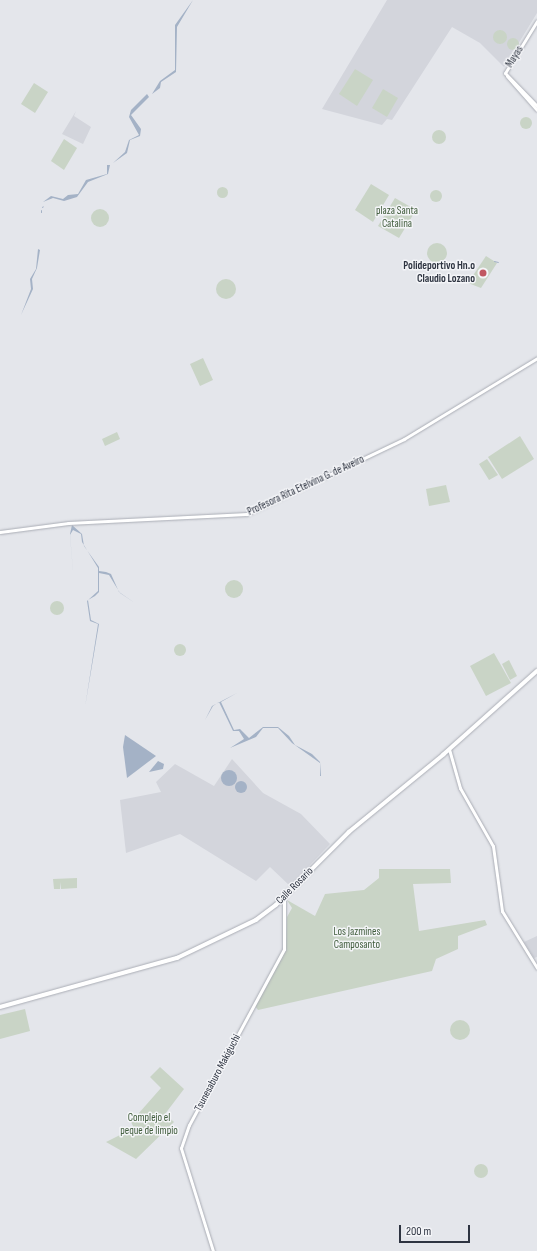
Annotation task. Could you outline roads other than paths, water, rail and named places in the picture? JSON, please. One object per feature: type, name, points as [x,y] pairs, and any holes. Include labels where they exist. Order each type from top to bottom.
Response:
[{"type":"main road","name":"Calle Rosario","points":[[0,1007],[177,958],[252,922],[284,898],[349,832],[450,749],[537,671]]},
{"type":"street","name":"Mayas","points":[[506,74],[537,20]]},
{"type":"street","points":[[506,74],[537,106]]},
{"type":"street","points":[[506,74],[537,110]]},
{"type":"street","name":"Profesora Rita Etelvina G. de Aveiro","points":[[0,532],[71,523],[247,514],[404,439],[537,358]]},
{"type":"street","points":[[450,749],[460,788],[493,846],[500,906],[537,968]]},
{"type":"street","name":"Tsunesaburo Makiguchi","points":[[213,1251],[182,1148],[189,1126],[284,949],[284,898]]},
{"type":"water","points":[[193,0],[177,27],[176,72],[161,82],[160,88],[152,94],[160,81],[175,70],[175,25]]},
{"type":"water","points":[[147,94],[149,97],[131,115],[141,129],[140,136],[130,140],[127,153],[113,163],[125,152],[129,140],[139,135],[129,117],[131,110]]},
{"type":"water","points":[[107,165],[110,165],[108,174],[88,182],[77,197],[64,201],[53,198],[43,202],[51,196],[63,199],[68,195],[78,194],[86,180],[107,174]]},
{"type":"water","points":[[38,249],[40,250],[37,268],[32,279],[33,289],[21,315],[31,289],[30,279],[36,269]]},
{"type":"water","points":[[72,525],[82,534],[84,545],[81,534],[73,530],[70,535]]},
{"type":"water","points":[[87,551],[99,567],[99,571],[111,574],[118,590],[109,575],[99,573],[99,592],[88,600],[98,591],[98,568]]},
{"type":"water","points":[[88,600],[91,620],[99,624],[85,707],[98,624],[90,621]]},
{"type":"water","points":[[237,693],[221,702],[234,730],[240,729],[249,738],[263,727],[278,727],[289,736],[295,745],[312,754],[320,762],[321,776],[320,763],[292,743],[278,728],[263,728],[256,737],[230,748],[244,739],[239,731],[233,731],[219,702]]},
{"type":"water","points":[[125,735],[156,756],[127,778],[123,747]]},
{"type":"water","points":[[158,761],[164,764],[163,769],[149,772]]},
{"type":"water","points":[[226,770],[232,770],[237,775],[235,784],[232,786],[226,786],[221,781],[221,775]]},
{"type":"water","points":[[239,781],[243,781],[247,787],[243,793],[239,793],[235,789],[235,785]]},
{"type":"waterway","points":[[494,261],[498,262]]},
{"type":"place","name":"Polideportivo Hn.o Claudio Lozano","points":[[483,273]]},
{"type":"park label","name":"plaza Santa Catalina","points":[[397,218]]},
{"type":"park label","name":"Los Jazmines Camposanto","points":[[357,939]]},
{"type":"park label","name":"Complejo el peque de limpio","points":[[149,1125]]}]
